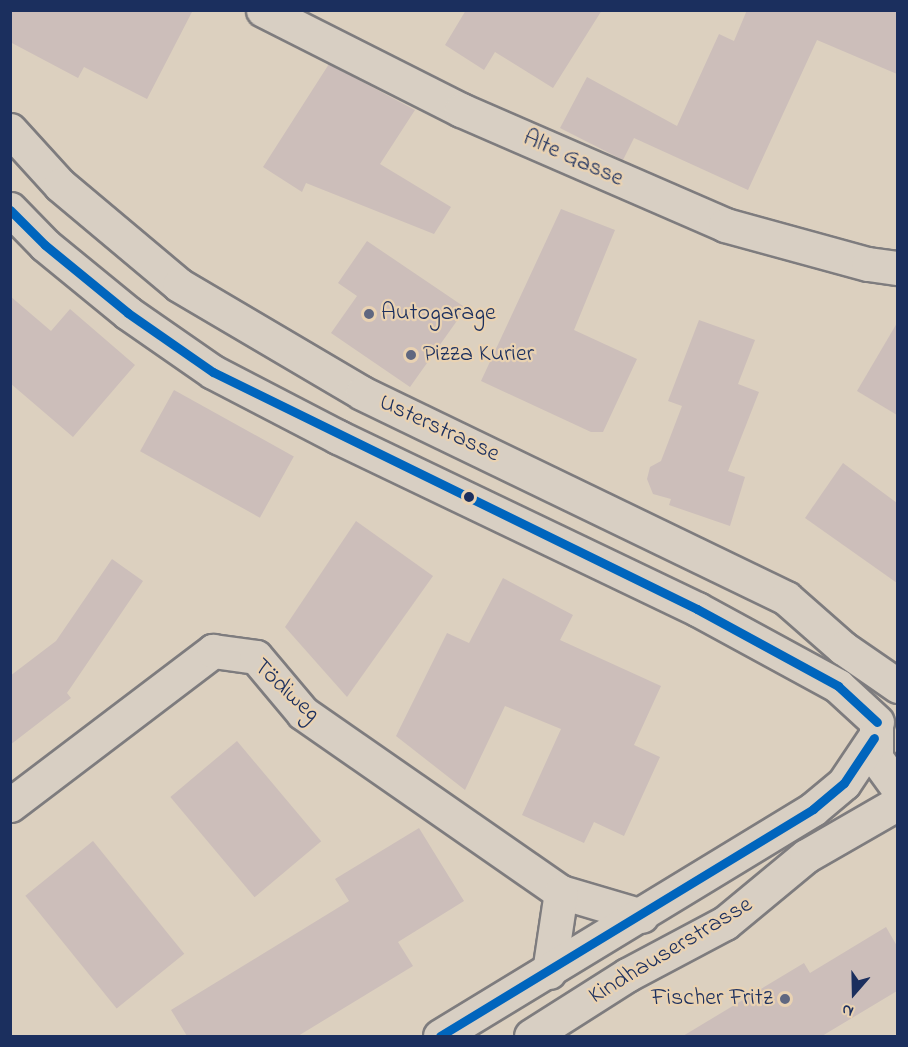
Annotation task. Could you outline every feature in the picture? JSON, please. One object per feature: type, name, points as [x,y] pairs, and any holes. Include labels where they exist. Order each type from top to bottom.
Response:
[{"type":"main road","name":"Alte Gasse","points":[[263,10],[461,110],[725,225],[868,264],[897,267]]},
{"type":"main road","name":"Usterstrasse","points":[[10,130],[60,185],[178,285],[362,393],[786,598],[843,648],[897,686]]},
{"type":"main road","name":"Usterstrasse","points":[[10,208],[45,245],[128,313],[213,372],[338,438],[697,609],[838,686],[875,730]]},
{"type":"main road","name":"Tödiweg","points":[[10,805],[213,651],[256,657],[303,713],[561,892],[642,916]]},
{"type":"main road","name":"Kindhauserstrasse","points":[[440,1036],[642,916],[831,796],[897,696]]},
{"type":"main road","points":[[875,730],[876,758],[897,788]]},
{"type":"main road","name":"Kindhauserstrasse","points":[[531,1036],[627,975],[724,923],[806,856],[897,803]]},
{"type":"main road","points":[[549,972],[561,892]]},
{"type":"building","points":[[10,10],[193,10],[147,99],[84,67],[78,78],[10,42]]},
{"type":"building","points":[[466,10],[602,10],[553,88],[495,52],[484,70],[445,45]]},
{"type":"building","points":[[747,10],[897,10],[897,74],[817,40],[748,190],[634,138],[623,160],[560,128],[587,77],[677,126],[719,34],[734,41]]},
{"type":"building","points":[[329,64],[415,110],[380,164],[451,207],[434,234],[306,183],[302,192],[263,167]]},
{"type":"building","points":[[561,209],[615,230],[574,330],[637,359],[603,432],[591,432],[481,381]]},
{"type":"building","points":[[367,241],[466,308],[410,387],[331,333],[357,296],[338,283]]},
{"type":"building","points":[[10,296],[51,331],[70,309],[135,365],[73,437],[10,383]]},
{"type":"building","points":[[699,320],[755,340],[738,384],[759,392],[728,471],[745,477],[730,526],[669,505],[671,499],[653,494],[647,479],[650,467],[661,461],[682,406],[668,401]]},
{"type":"building","points":[[897,323],[897,415],[857,391]]},
{"type":"building","points":[[174,390],[294,456],[260,518],[140,451]]},
{"type":"building","points":[[843,463],[897,503],[897,583],[805,518]]},
{"type":"building","points":[[356,521],[433,576],[347,697],[285,627]]},
{"type":"building","points":[[112,559],[143,581],[67,693],[71,698],[10,745],[10,676],[56,641]]},
{"type":"building","points":[[503,578],[573,615],[560,640],[661,686],[634,745],[660,757],[624,836],[594,822],[584,843],[522,815],[561,729],[505,706],[465,790],[396,736],[447,633],[469,643]]},
{"type":"building","points":[[237,741],[321,841],[255,897],[170,797]]},
{"type":"building","points":[[419,828],[464,901],[398,942],[413,966],[298,1036],[187,1036],[171,1010],[349,901],[335,879]]},
{"type":"building","points":[[93,841],[184,954],[117,1008],[25,896]]},
{"type":"building","points":[[886,927],[897,946],[897,991],[822,1036],[683,1036],[804,963],[810,973]]},
{"type":"transit line","points":[[10,210],[45,245],[128,313],[213,372],[697,609],[838,686],[877,722]]},
{"type":"transit line","points":[[440,1036],[813,809],[844,783],[874,738]]},
{"type":"place","name":"Autogarage","points":[[369,314]]},
{"type":"place","name":"Pizza Kurier","points":[[411,355]]},
{"type":"place","name":"Fischer Fritz","points":[[785,999]]}]
